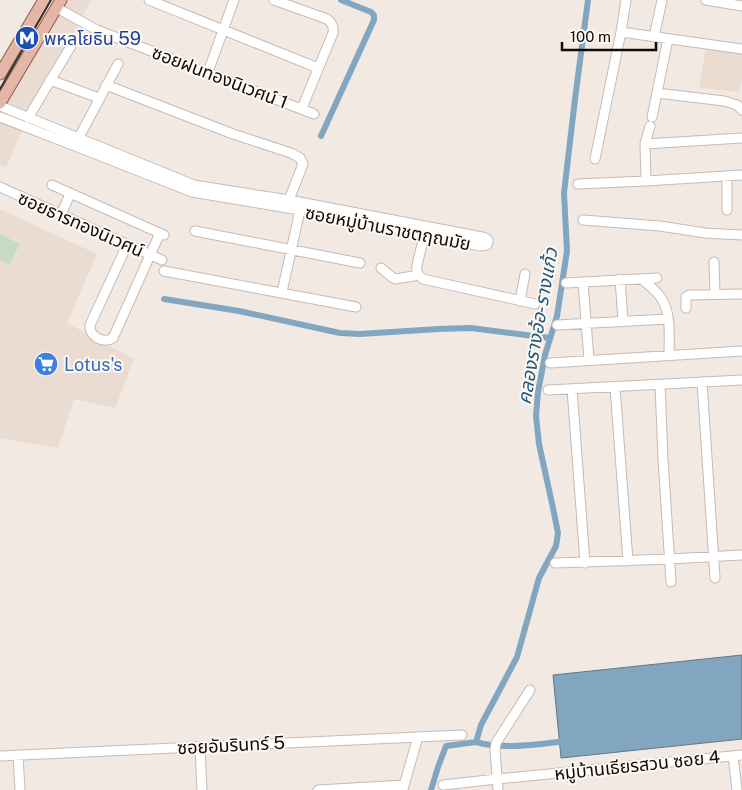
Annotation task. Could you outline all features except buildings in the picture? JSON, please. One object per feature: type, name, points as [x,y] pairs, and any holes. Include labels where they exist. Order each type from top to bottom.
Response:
[{"type":"main road","points":[[0,74],[44,0]]},
{"type":"main road","points":[[0,105],[59,4]]},
{"type":"street","points":[[149,0],[318,68]]},
{"type":"street","points":[[208,72],[234,0]]},
{"type":"street","points":[[274,0],[327,19],[334,28],[302,108]]},
{"type":"street","points":[[595,159],[626,0]]},
{"type":"street","points":[[654,37],[662,0]]},
{"type":"street","points":[[706,0],[742,6]]},
{"type":"street","name":"ซอยฝนทองนิเวศน์ 1","points":[[59,4],[97,30],[314,114]]},
{"type":"street","points":[[621,32],[742,49]]},
{"type":"street","points":[[646,181],[645,144],[668,39]]},
{"type":"street","points":[[28,118],[71,46]]},
{"type":"street","points":[[77,142],[118,64]]},
{"type":"street","points":[[50,80],[99,98]]},
{"type":"street","points":[[106,85],[300,158],[302,164],[290,200]]},
{"type":"street","points":[[657,93],[724,100],[737,105],[742,110]]},
{"type":"street","name":"ซอยหมู่บ้านราชตฤณมัย","points":[[0,105],[184,190],[199,194],[290,200],[365,219]]},
{"type":"street","name":"ซอยหมู่บ้านราชตฤณมัย","points":[[0,117],[77,142]]},
{"type":"street","points":[[645,144],[742,138]]},
{"type":"street","points":[[578,184],[742,174]]},
{"type":"street","points":[[727,210],[728,176]]},
{"type":"street","points":[[52,185],[162,234],[150,255],[113,338],[106,341],[93,336],[90,331],[90,325],[127,245]]},
{"type":"street","name":"ซอยธารทองนิเวศน์","points":[[0,187],[162,260]]},
{"type":"street","points":[[62,215],[70,194]]},
{"type":"street","name":"ซอยหมู่บ้านราชตฤณมัย","points":[[246,197],[300,210],[482,237],[486,238],[488,243],[487,245],[480,246],[426,230]]},
{"type":"street","points":[[282,292],[300,210]]},
{"type":"street","points":[[583,220],[660,226],[705,233],[742,234]]},
{"type":"street","points":[[426,230],[416,271],[423,279],[535,304]]},
{"type":"street","points":[[195,232],[360,263]]},
{"type":"street","points":[[714,262],[715,294]]},
{"type":"street","points":[[382,268],[392,278],[396,279],[419,275]]},
{"type":"street","points":[[164,271],[356,307]]},
{"type":"street","points":[[520,301],[525,274]]},
{"type":"street","points":[[566,283],[657,278]]},
{"type":"street","points":[[620,279],[623,322]]},
{"type":"street","points":[[642,279],[658,294],[667,310],[670,355]]},
{"type":"street","points":[[583,282],[588,360]]},
{"type":"street","points":[[686,308],[687,296],[742,294]]},
{"type":"street","points":[[557,325],[668,319]]},
{"type":"street","points":[[550,362],[742,351]]},
{"type":"street","points":[[548,390],[742,380]]},
{"type":"street","points":[[702,382],[714,578]]},
{"type":"street","points":[[660,385],[671,582]]},
{"type":"street","points":[[615,387],[628,561]]},
{"type":"street","points":[[572,389],[585,562]]},
{"type":"street","points":[[555,563],[742,555]]},
{"type":"street","points":[[498,790],[496,746],[530,690]]},
{"type":"street","name":"ซอยอัมรินทร์ 5","points":[[0,756],[462,735]]},
{"type":"street","points":[[318,790],[404,788],[418,737]]},
{"type":"street","points":[[200,747],[202,790]]},
{"type":"street","points":[[18,755],[20,790]]},
{"type":"street","points":[[737,790],[738,755]]},
{"type":"street","name":"หมู่บ้านเธียรสวน ซอย 4","points":[[443,785],[454,787],[497,779],[738,755]]},
{"type":"shaded area","points":[[67,0],[91,0],[70,42],[49,77],[6,168],[0,164],[0,116]]},
{"type":"shaded area","points":[[706,46],[742,53],[742,79],[739,92],[699,88]]},
{"type":"shaded area","points":[[0,209],[97,254],[67,323],[134,359],[115,408],[74,399],[58,448],[0,438],[0,260],[9,265],[20,244],[0,234]]},
{"type":"green space","points":[[0,234],[20,244],[9,265],[0,260]]},
{"type":"water","points":[[742,655],[742,739],[561,758],[553,675]]},
{"type":"waterway","points":[[321,136],[374,20],[374,15],[371,12],[341,0]]},
{"type":"waterway","name":"คลองรางอ้อ-รางแก้ว","points":[[431,790],[446,746],[476,742],[481,725],[517,657],[539,578],[556,546],[558,533],[539,444],[536,416],[538,392],[545,355],[557,316],[567,251],[564,193],[588,0]]},
{"type":"waterway","points":[[164,299],[239,311],[340,333],[360,334],[471,328],[550,338]]},
{"type":"waterway","points":[[476,742],[509,746],[566,741]]},
{"type":"railway","points":[[0,89],[51,0]]},
{"type":"place","name":"พหลโยธิน 59","points":[[27,38]]},
{"type":"place","name":"Lotus's","points":[[46,364]]}]
